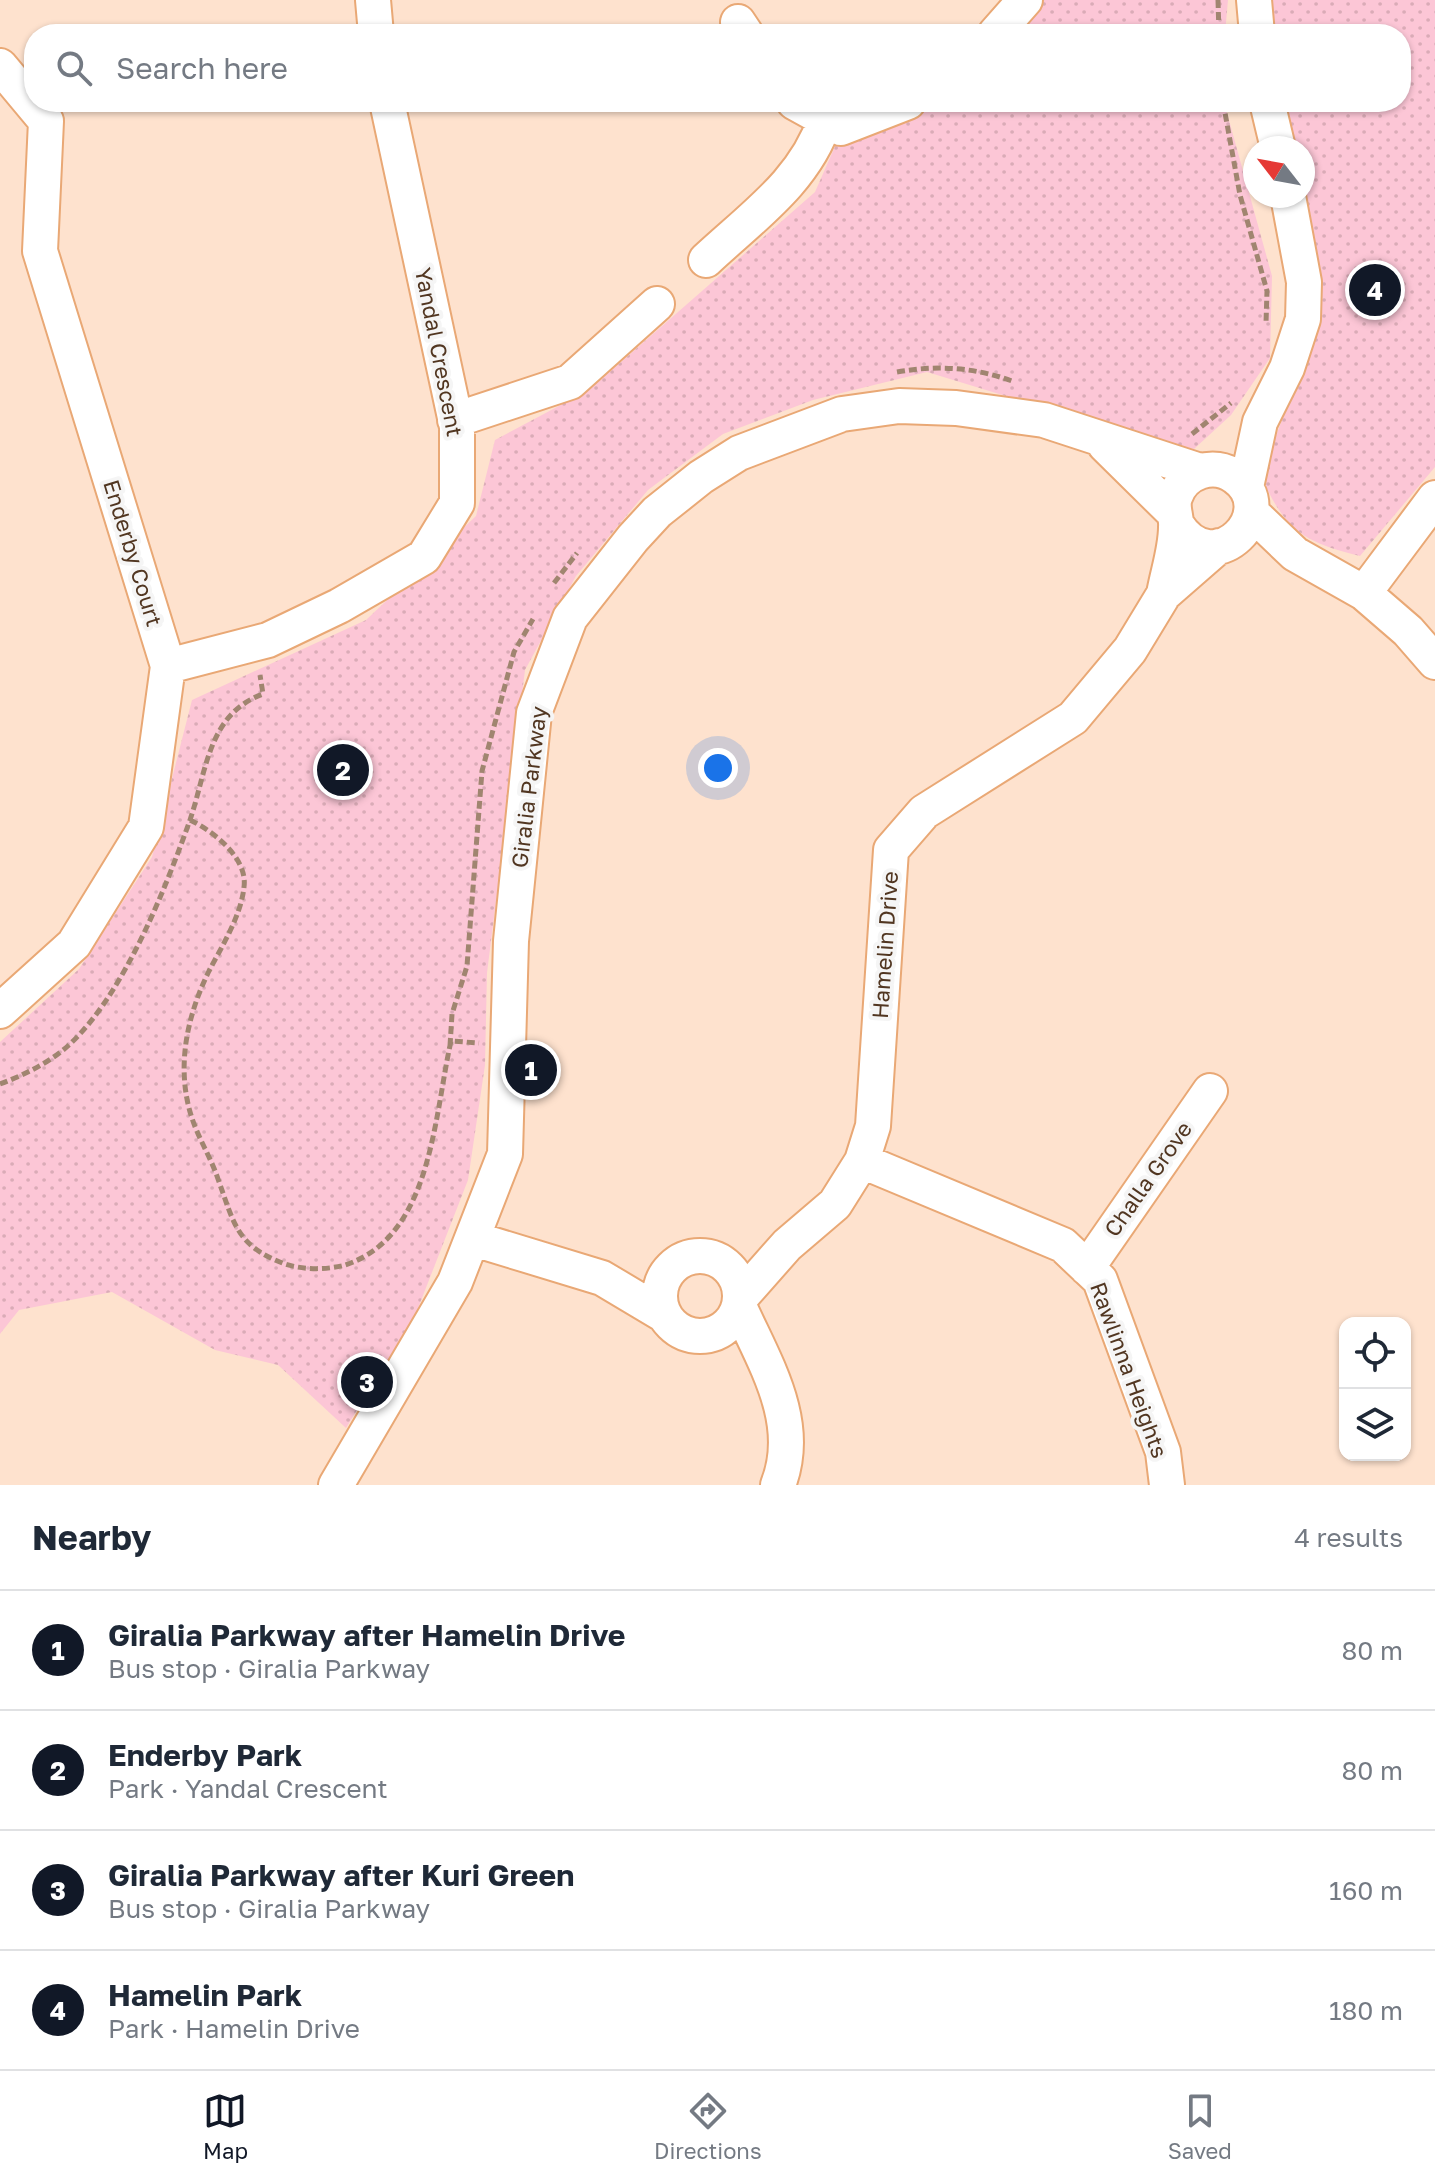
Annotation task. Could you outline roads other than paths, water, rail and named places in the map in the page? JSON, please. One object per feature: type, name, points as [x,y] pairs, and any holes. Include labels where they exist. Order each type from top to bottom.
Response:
[{"type":"street","points":[[373,0],[375,24]]},
{"type":"street","points":[[1004,24],[1025,0]]},
{"type":"street","points":[[1254,0],[1256,24]]},
{"type":"street","name":"Enderby Court","points":[[0,66],[24,95]]},
{"type":"street","name":"Enderby Court","points":[[0,1011],[74,944],[146,827],[168,666],[40,251],[46,121],[38,112]]},
{"type":"street","name":"Yandal Crescent","points":[[168,666],[268,640],[339,606],[424,557],[457,503],[455,420],[389,112]]},
{"type":"street","points":[[811,112],[841,128],[882,112]]},
{"type":"street","points":[[1269,112],[1275,136]]},
{"type":"street","points":[[706,260],[800,173],[816,147],[825,120]]},
{"type":"street","points":[[1225,544],[1248,524],[1248,499],[1260,422],[1287,368],[1303,319],[1303,271],[1290,208]]},
{"type":"street","points":[[455,420],[570,382],[657,304]]},
{"type":"street","name":"Giralia Parkway","points":[[336,1485],[455,1282],[505,1154],[511,941],[534,713],[570,618],[657,512],[701,477],[739,453],[842,414],[899,406],[956,408],[1044,420],[1102,442],[1206,470]]},
{"type":"street","points":[[1260,422],[1206,470],[1179,487],[1175,518],[1194,543],[1295,554]]},
{"type":"street","name":"Giralia Parkway","points":[[1102,442],[1175,518]]},
{"type":"street","points":[[1206,470],[1237,477],[1248,499],[1295,554],[1364,593],[1408,631],[1435,662]]},
{"type":"street","points":[[1364,593],[1435,498]]},
{"type":"street","name":"Hamelin Drive","points":[[1164,594],[1175,518]]},
{"type":"street","name":"Hamelin Drive","points":[[740,1301],[787,1245],[835,1204],[862,1161],[873,1126],[891,850],[924,812],[1073,718],[1130,650],[1164,594],[1225,544]]},
{"type":"street","name":"Challa Grove","points":[[1087,1268],[1210,1091]]},
{"type":"street","name":"Rawlinna Heights","points":[[862,1161],[1063,1245],[1100,1280],[1163,1452],[1167,1485]]},
{"type":"street","points":[[474,1239],[602,1278],[664,1315],[686,1334],[712,1335],[768,1371]]},
{"type":"street","points":[[664,1315],[660,1299],[665,1276],[682,1260],[787,1245]]},
{"type":"street","points":[[704,1256],[726,1265],[739,1285],[740,1301],[781,1398],[785,1423],[785,1464],[778,1485]]},
{"type":"street","points":[[602,1278],[665,1276]]},
{"type":"street","points":[[712,1335],[730,1324],[740,1301]]},
{"type":"place","name":"Hamelin Park","points":[[1375,290]]},
{"type":"place","name":"Enderby Park","points":[[343,770]]},
{"type":"place","name":"Giralia Parkway after Hamelin Drive","points":[[531,1070]]},
{"type":"place","name":"Giralia Parkway after Kuri Green","points":[[367,1382]]}]
